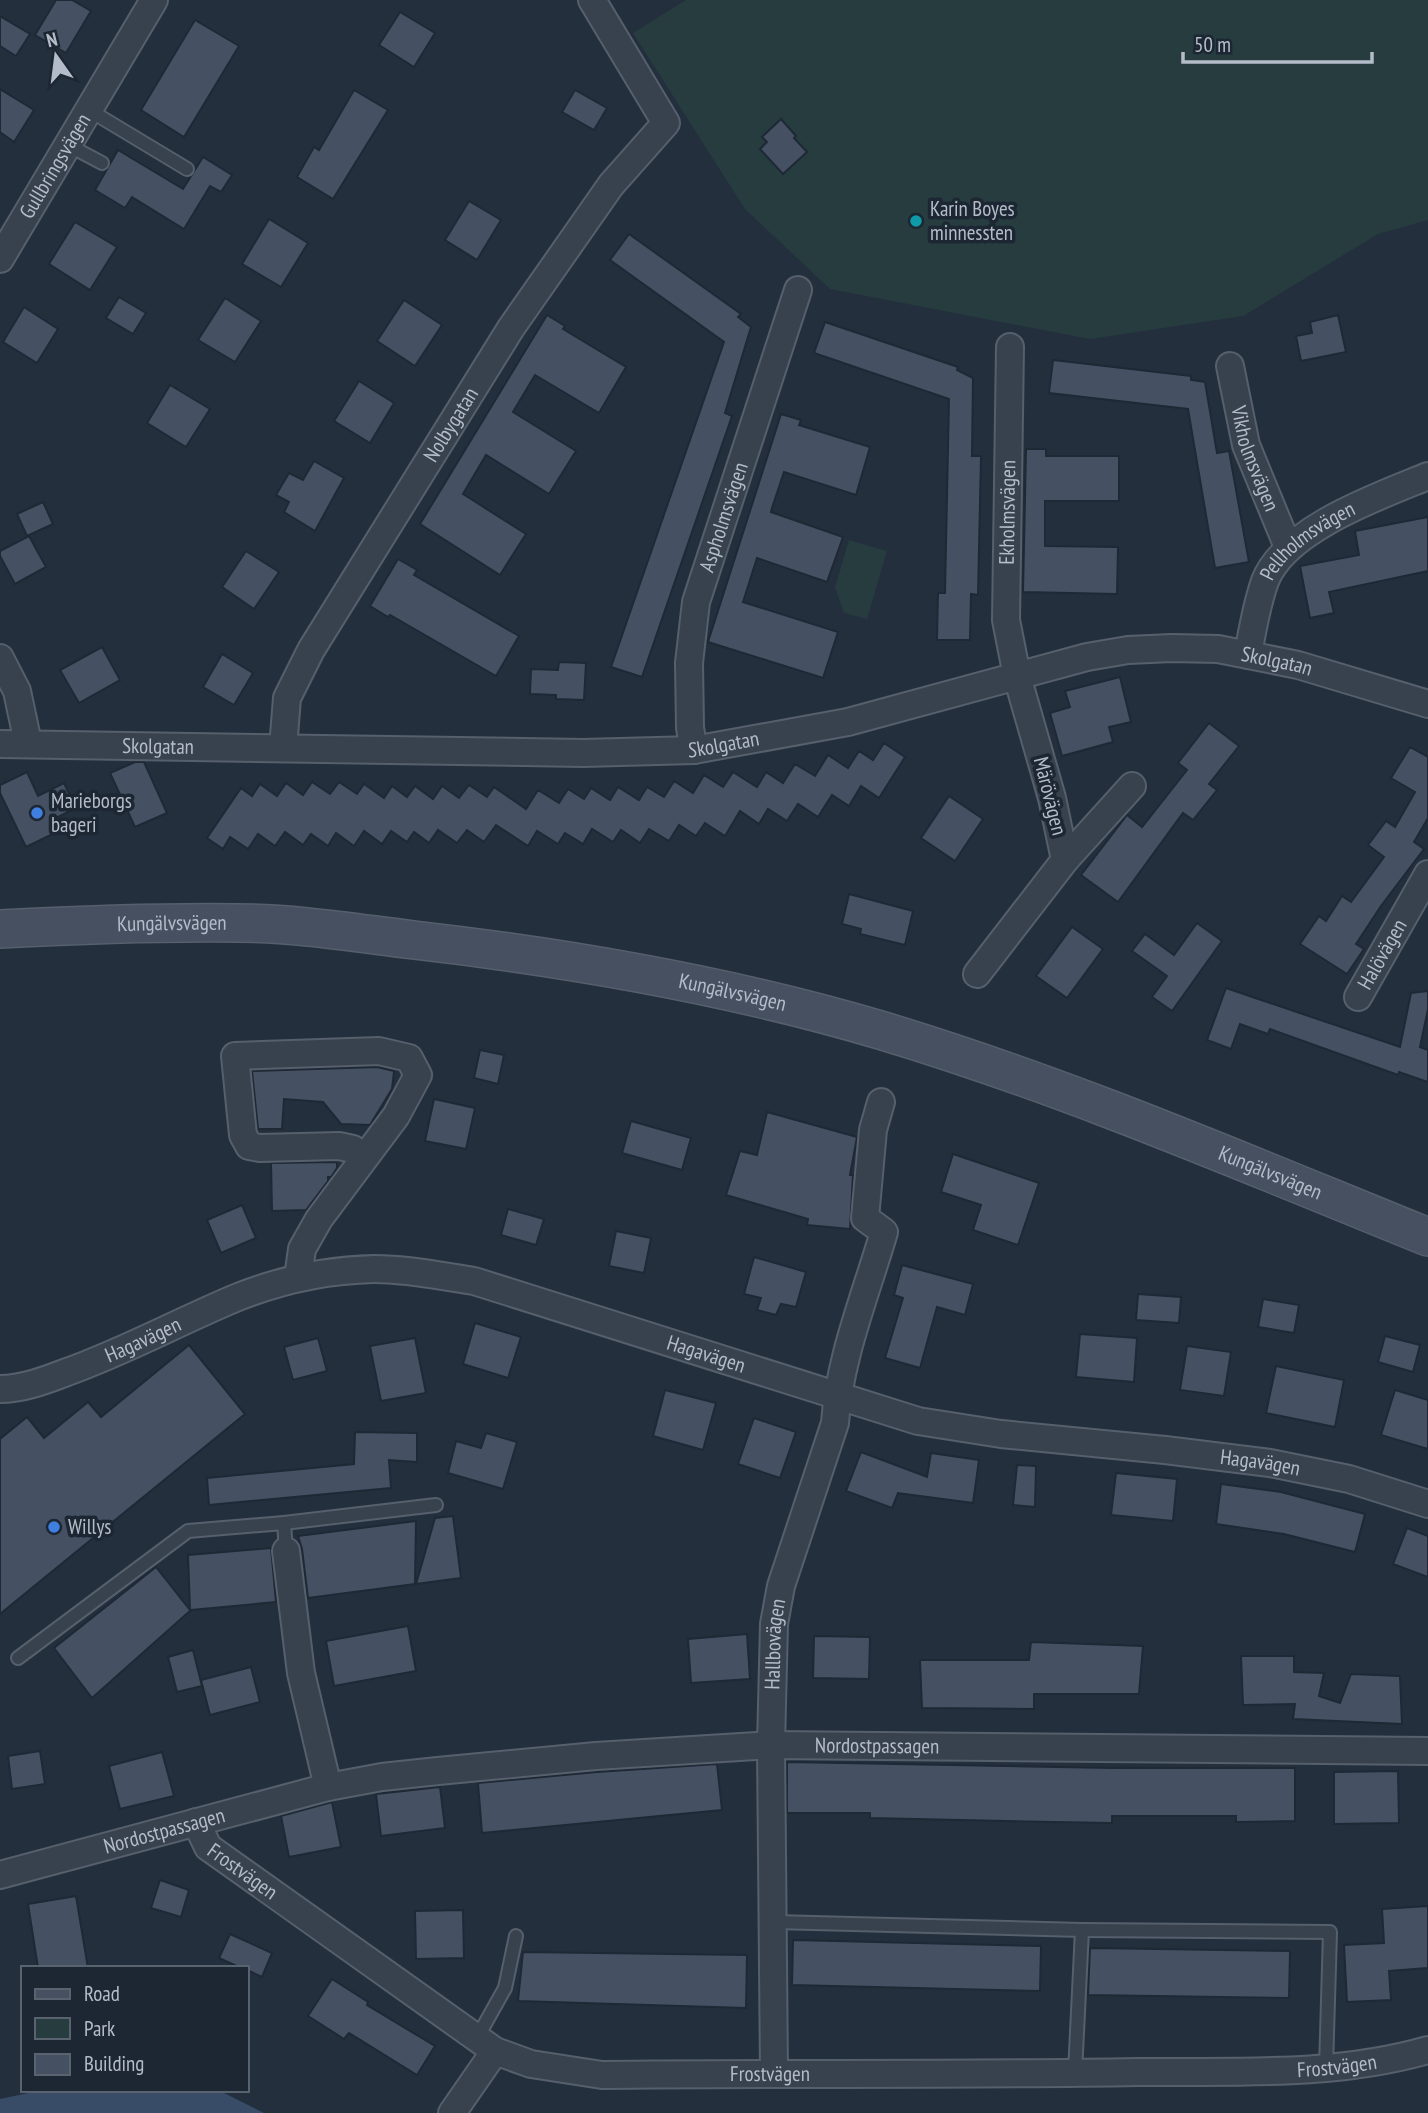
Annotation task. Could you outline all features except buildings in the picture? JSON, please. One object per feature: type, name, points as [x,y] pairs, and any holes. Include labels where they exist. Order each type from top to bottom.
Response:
[{"type":"main road","name":"Kungälvsvägen","points":[[0,929],[240,923],[350,932],[550,957],[736,994],[879,1030],[1007,1073],[1134,1119],[1428,1237]]},
{"type":"street","name":"Gullbringsvägen","points":[[0,259],[154,0]]},
{"type":"street","name":"Nolbygatan","points":[[283,748],[287,698],[311,650],[511,328],[611,185],[666,124],[592,0]]},
{"type":"street","name":"Aspholmsvägen","points":[[694,750],[690,728],[689,663],[696,602],[798,290]]},
{"type":"street","name":"Ekholmsvägen","points":[[1010,347],[1006,620],[1017,676]]},
{"type":"street","name":"Vikholmsvägen","points":[[1230,366],[1246,445],[1288,547]]},
{"type":"street","name":"Pellholmsvägen","points":[[1248,655],[1265,580],[1288,547],[1324,522],[1428,476]]},
{"type":"street","name":"Skolgatan","points":[[0,744],[583,753],[694,750],[848,722],[1087,657],[1128,650],[1218,649],[1298,665],[1428,704]]},
{"type":"street","points":[[0,658],[17,691],[28,743]]},
{"type":"street","name":"Märövägen","points":[[977,974],[1065,860],[1052,798],[1017,676]]},
{"type":"street","points":[[1065,860],[1132,786]]},
{"type":"street","name":"Halövägen","points":[[1359,998],[1428,874]]},
{"type":"street","points":[[298,1278],[302,1249],[313,1229],[396,1116],[418,1076],[409,1058],[379,1051],[235,1055],[243,1135],[250,1146],[339,1146],[353,1149],[364,1158]]},
{"type":"street","name":"Hallbovägen","points":[[774,2073],[772,1654],[781,1586],[835,1423],[837,1395],[884,1232],[865,1219],[873,1130],[881,1102]]},
{"type":"street","name":"Hagavägen","points":[[0,1389],[12,1389],[52,1378],[101,1360],[239,1297],[298,1278],[375,1269],[474,1281],[918,1421],[1001,1434],[1270,1463],[1349,1479],[1428,1504]]},
{"type":"street","points":[[286,1551],[300,1673],[328,1787]]},
{"type":"street","name":"Nordostpassagen","points":[[0,1875],[328,1787],[383,1777],[596,1756],[771,1745],[1428,1751]]},
{"type":"street","name":"Frostvägen","points":[[196,1822],[208,1847],[486,2044],[531,2064],[602,2076],[1076,2073],[1326,2069],[1391,2061],[1428,2050]]},
{"type":"street","points":[[452,2113],[486,2044]]},
{"type":"lane","points":[[89,110],[187,169]]},
{"type":"lane","points":[[68,145],[102,163]]},
{"type":"lane","points":[[18,1658],[188,1531],[436,1505]]},
{"type":"lane","points":[[284,1522],[286,1551]]},
{"type":"lane","points":[[774,1922],[1082,1930],[1330,1932],[1326,2069]]},
{"type":"lane","points":[[1076,2073],[1082,1930]]},
{"type":"lane","points":[[486,2044],[505,1988],[516,1936]]},
{"type":"green space","points":[[686,0],[1428,0],[1428,220],[1378,234],[1243,316],[1090,339],[830,289],[745,209],[633,33]]},
{"type":"green space","points":[[849,540],[887,551],[867,619],[844,613],[835,587]]},
{"type":"water","points":[[33,2092],[222,2092],[264,2113],[0,2113],[0,2099]]},
{"type":"place","name":"Karin Boyes minnessten","points":[[916,221]]},
{"type":"place","name":"Marieborgs bageri","points":[[37,813]]},
{"type":"place","name":"Willys","points":[[54,1527]]}]
